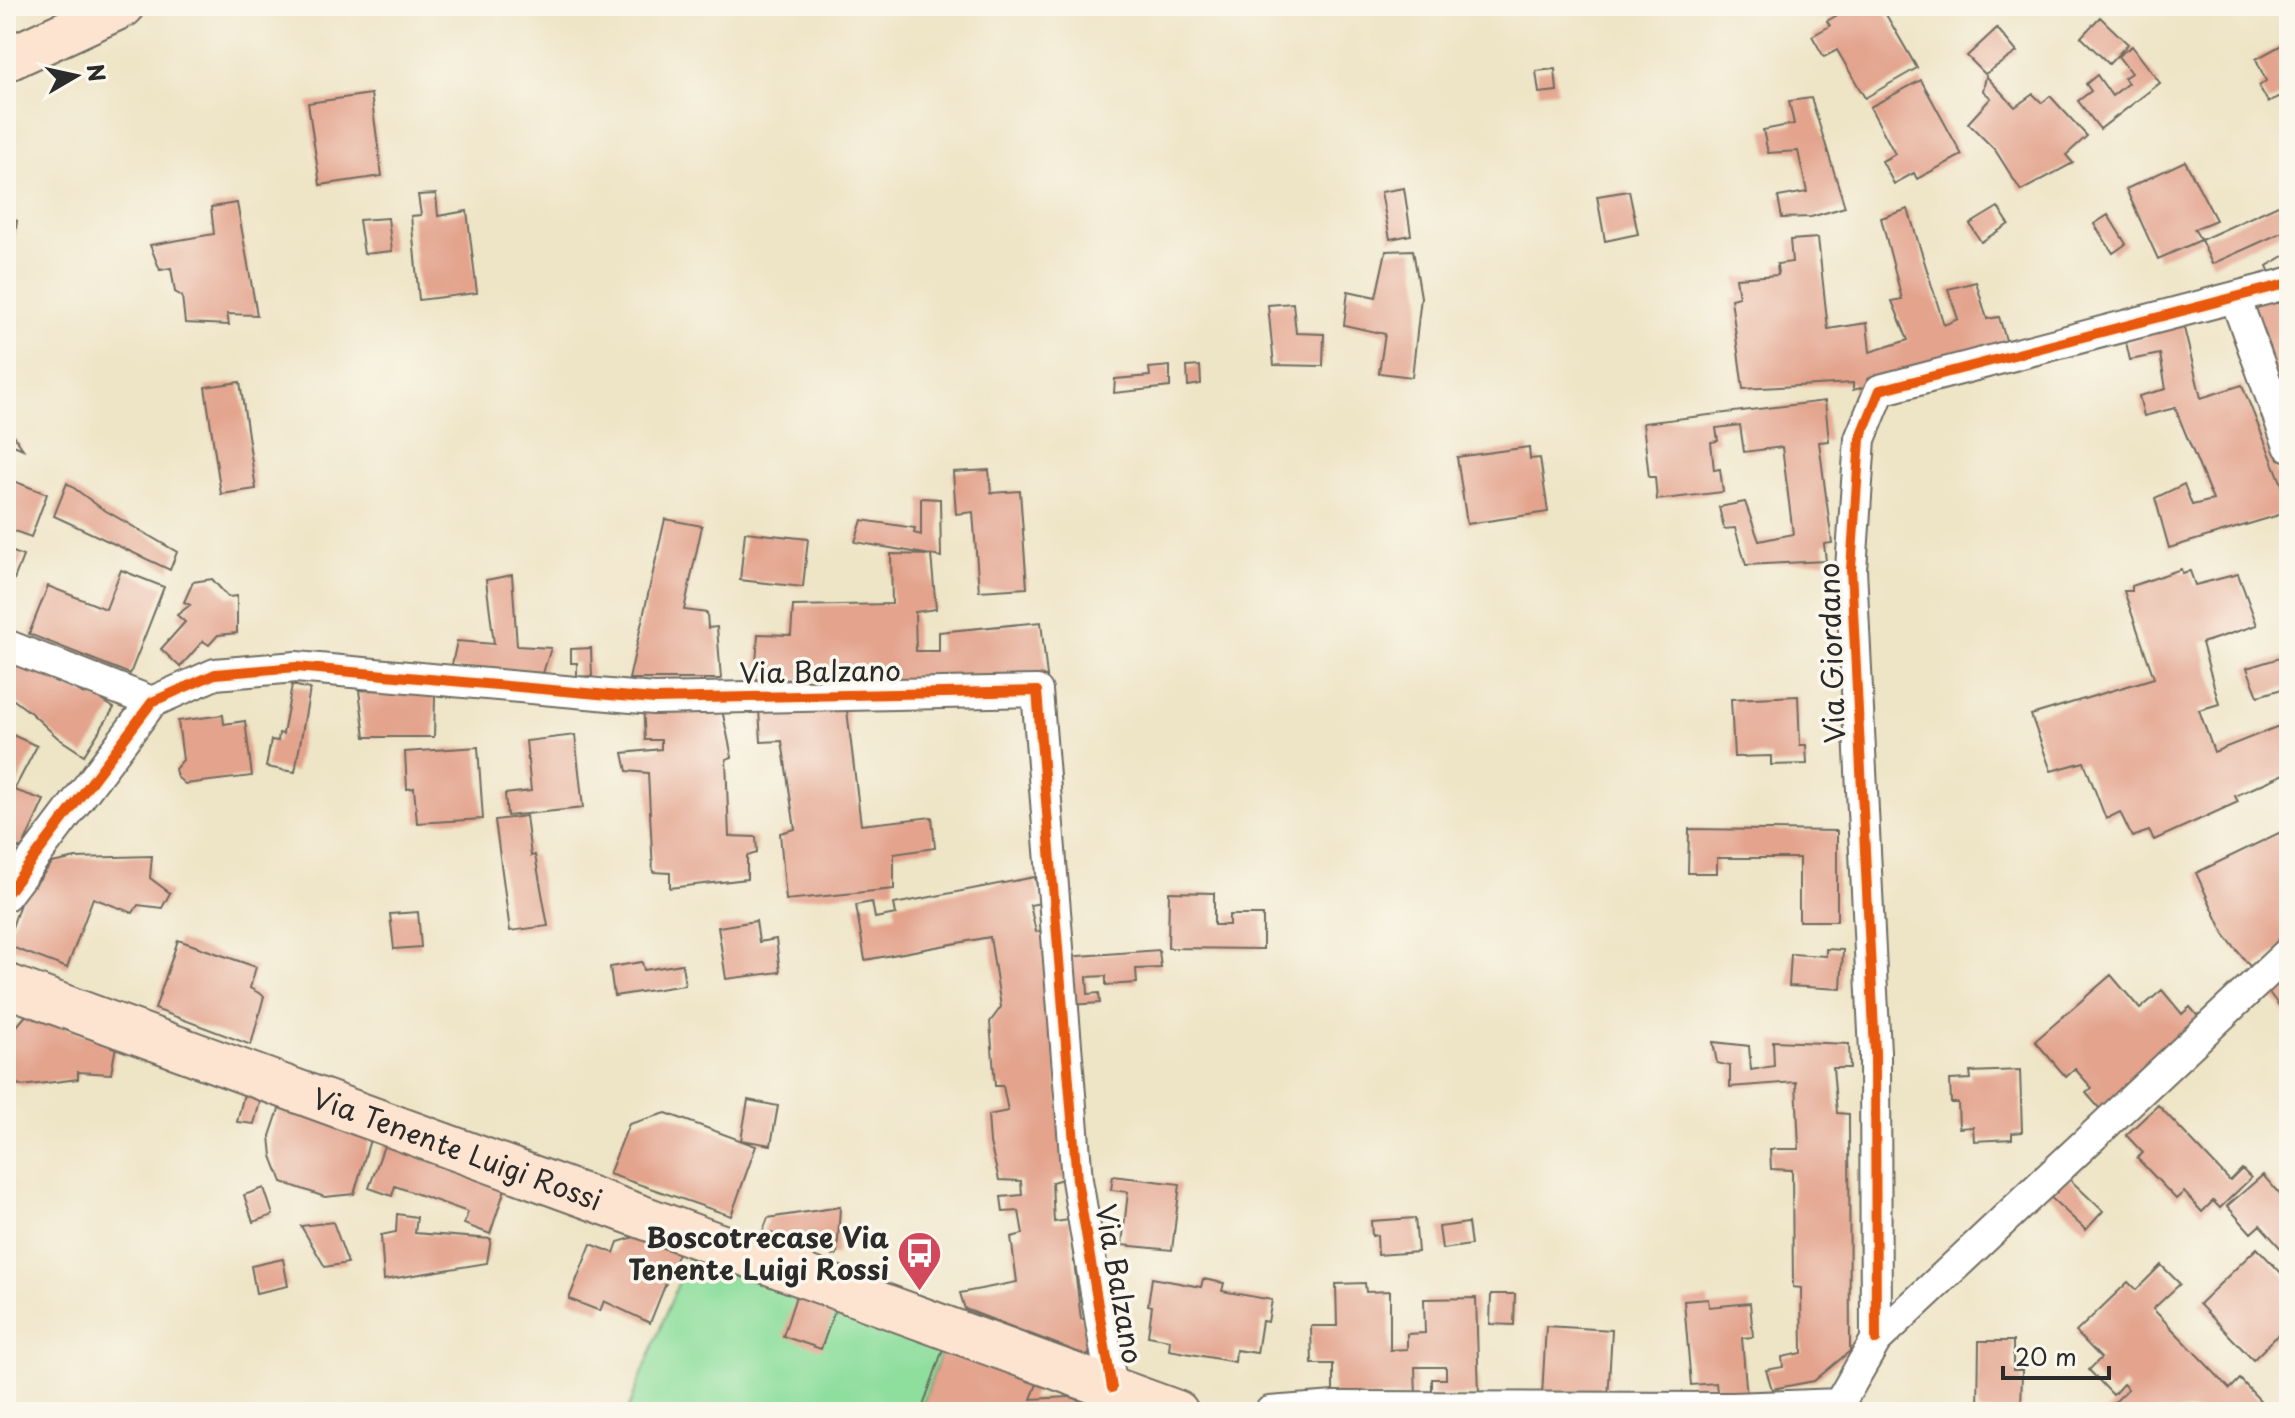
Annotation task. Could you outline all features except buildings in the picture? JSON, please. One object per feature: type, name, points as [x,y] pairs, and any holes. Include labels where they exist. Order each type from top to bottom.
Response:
[{"type":"street","points":[[6,60],[123,6]]},
{"type":"street","name":"Via Giordano","points":[[1876,1340],[1875,1052],[1851,569],[1860,439],[1880,390],[2289,283]]},
{"type":"street","points":[[2235,297],[2289,446]]},
{"type":"street","points":[[6,645],[152,702]]},
{"type":"street","name":"Via Balzano","points":[[6,895],[152,702],[215,674],[296,667],[654,699],[1037,691],[1077,1180],[1112,1388]]},
{"type":"street","points":[[1270,1412],[1335,1407],[1839,1408],[1876,1340],[2289,952]]},
{"type":"street","name":"Via Tenente Luigi Rossi","points":[[6,985],[1177,1412]]},
{"type":"green space","points":[[690,1253],[944,1346],[920,1412],[627,1412]]},
{"type":"cycle path","points":[[1876,1340],[1875,1052],[1851,569],[1860,439],[1880,390],[2289,283]]},
{"type":"cycle path","points":[[6,895],[152,702],[215,674],[296,667],[654,699],[1037,691],[1077,1180],[1112,1388]]},
{"type":"place","name":"Boscotrecase Via Tenente Luigi Rossi","points":[[920,1293]]}]
